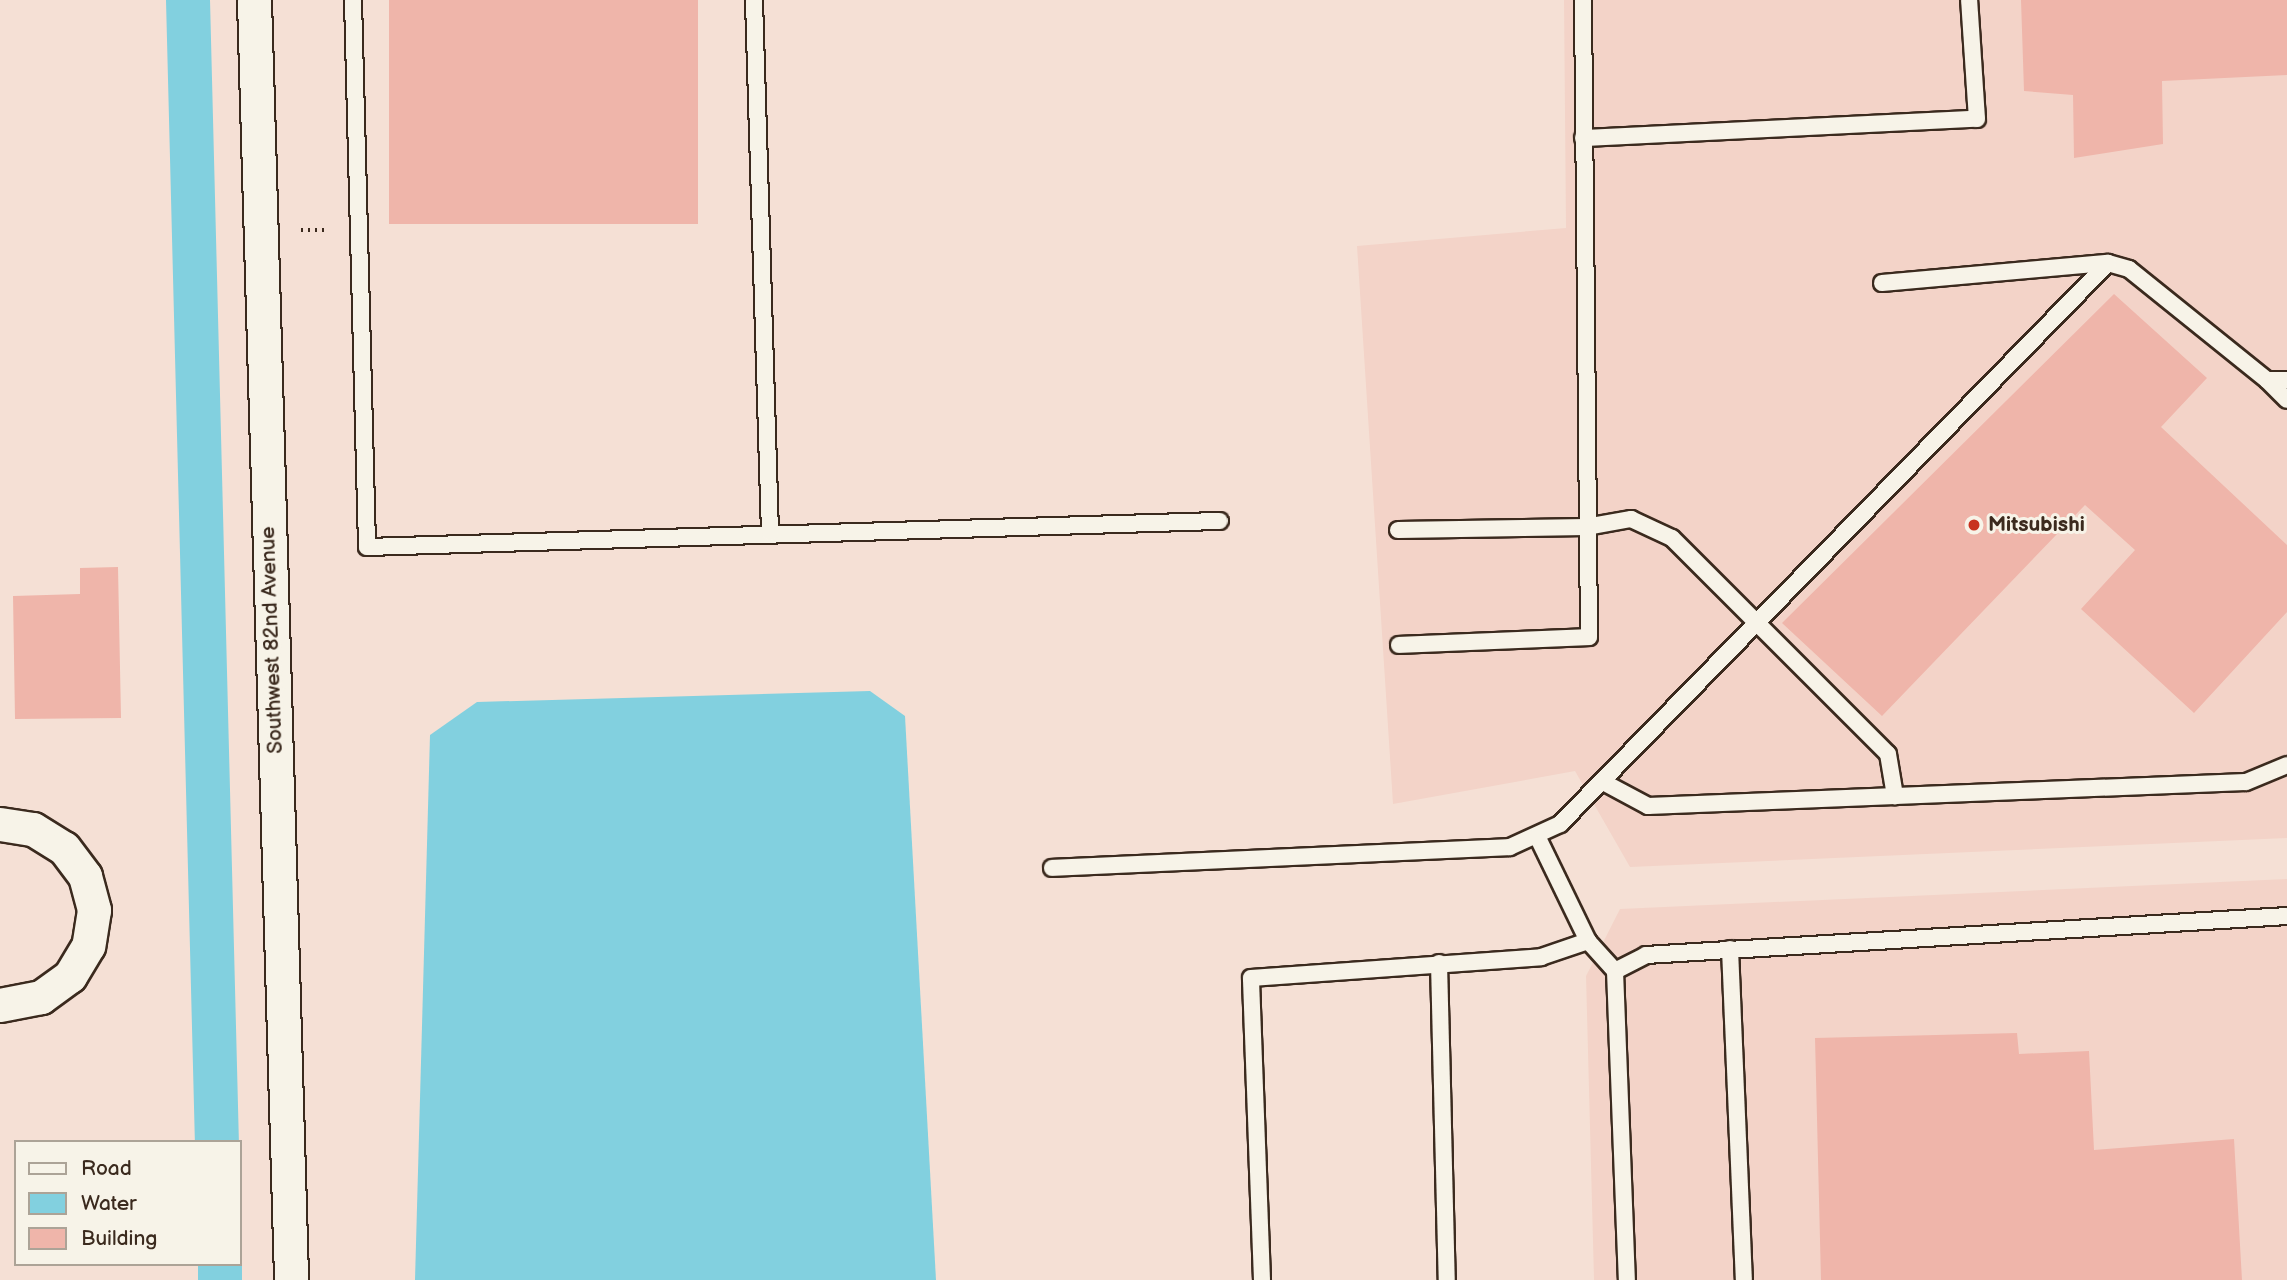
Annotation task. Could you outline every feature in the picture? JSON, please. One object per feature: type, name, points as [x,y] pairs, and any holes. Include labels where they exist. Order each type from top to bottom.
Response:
[{"type":"street","name":"Southwest 82nd Avenue","points":[[254,0],[291,1280]]},
{"type":"street","points":[[0,824],[33,829],[64,848],[85,876],[94,910],[88,946],[69,976],[41,997],[0,1005]]},
{"type":"lane","points":[[353,0],[366,547],[1220,521]]},
{"type":"lane","points":[[754,0],[770,533]]},
{"type":"lane","points":[[1399,645],[1590,637],[1586,527],[1583,0]]},
{"type":"lane","points":[[1583,138],[1977,119],[1969,0]]},
{"type":"lane","points":[[1882,283],[2108,263],[2129,269],[2267,380],[2287,400]]},
{"type":"lane","points":[[1052,868],[1510,847],[1560,824],[1605,783],[2108,263]]},
{"type":"lane","points":[[2267,380],[2287,380]]},
{"type":"lane","points":[[1398,530],[1586,527],[1632,519],[1672,538],[1762,621],[1888,754],[1895,796]]},
{"type":"lane","points":[[1605,783],[1648,806],[2246,782],[2287,765]]},
{"type":"lane","points":[[1537,835],[1588,941],[1615,971],[1627,1280]]},
{"type":"lane","points":[[1615,971],[1646,955],[2287,916]]},
{"type":"lane","points":[[1262,1280],[1251,978],[1541,957],[1588,941]]},
{"type":"lane","points":[[1730,949],[1744,1280]]},
{"type":"lane","points":[[1439,963],[1447,1280]]},
{"type":"shaded area","points":[[1564,0],[2287,0],[2287,838],[1630,867],[1575,771],[1393,804],[1357,246],[1566,228]]},
{"type":"shaded area","points":[[2287,879],[2287,1280],[1594,1280],[1586,976],[1620,909]]},
{"type":"water","points":[[870,691],[905,716],[936,1280],[415,1280],[430,735],[477,702]]},
{"type":"building","points":[[389,0],[698,0],[698,224],[389,224]]},
{"type":"building","points":[[2021,0],[2287,0],[2287,75],[2162,81],[2163,144],[2074,158],[2073,95],[2024,91]]},
{"type":"building","name":"Mitsubishi","points":[[2114,294],[2207,378],[2161,427],[2287,545],[2287,612],[2194,713],[2081,609],[2135,550],[2085,505],[1882,716],[1782,623]]},
{"type":"building","points":[[118,567],[121,718],[15,719],[13,596],[80,594],[80,568]]},
{"type":"building","points":[[2017,1033],[2019,1054],[2089,1051],[2094,1150],[2234,1139],[2242,1280],[1821,1280],[1815,1038]]},
{"type":"waterway","points":[[188,0],[217,1140]]},
{"type":"waterway","points":[[220,1266],[220,1280]]},
{"type":"place","name":"Mitsubishi","points":[[1974,525]]}]
